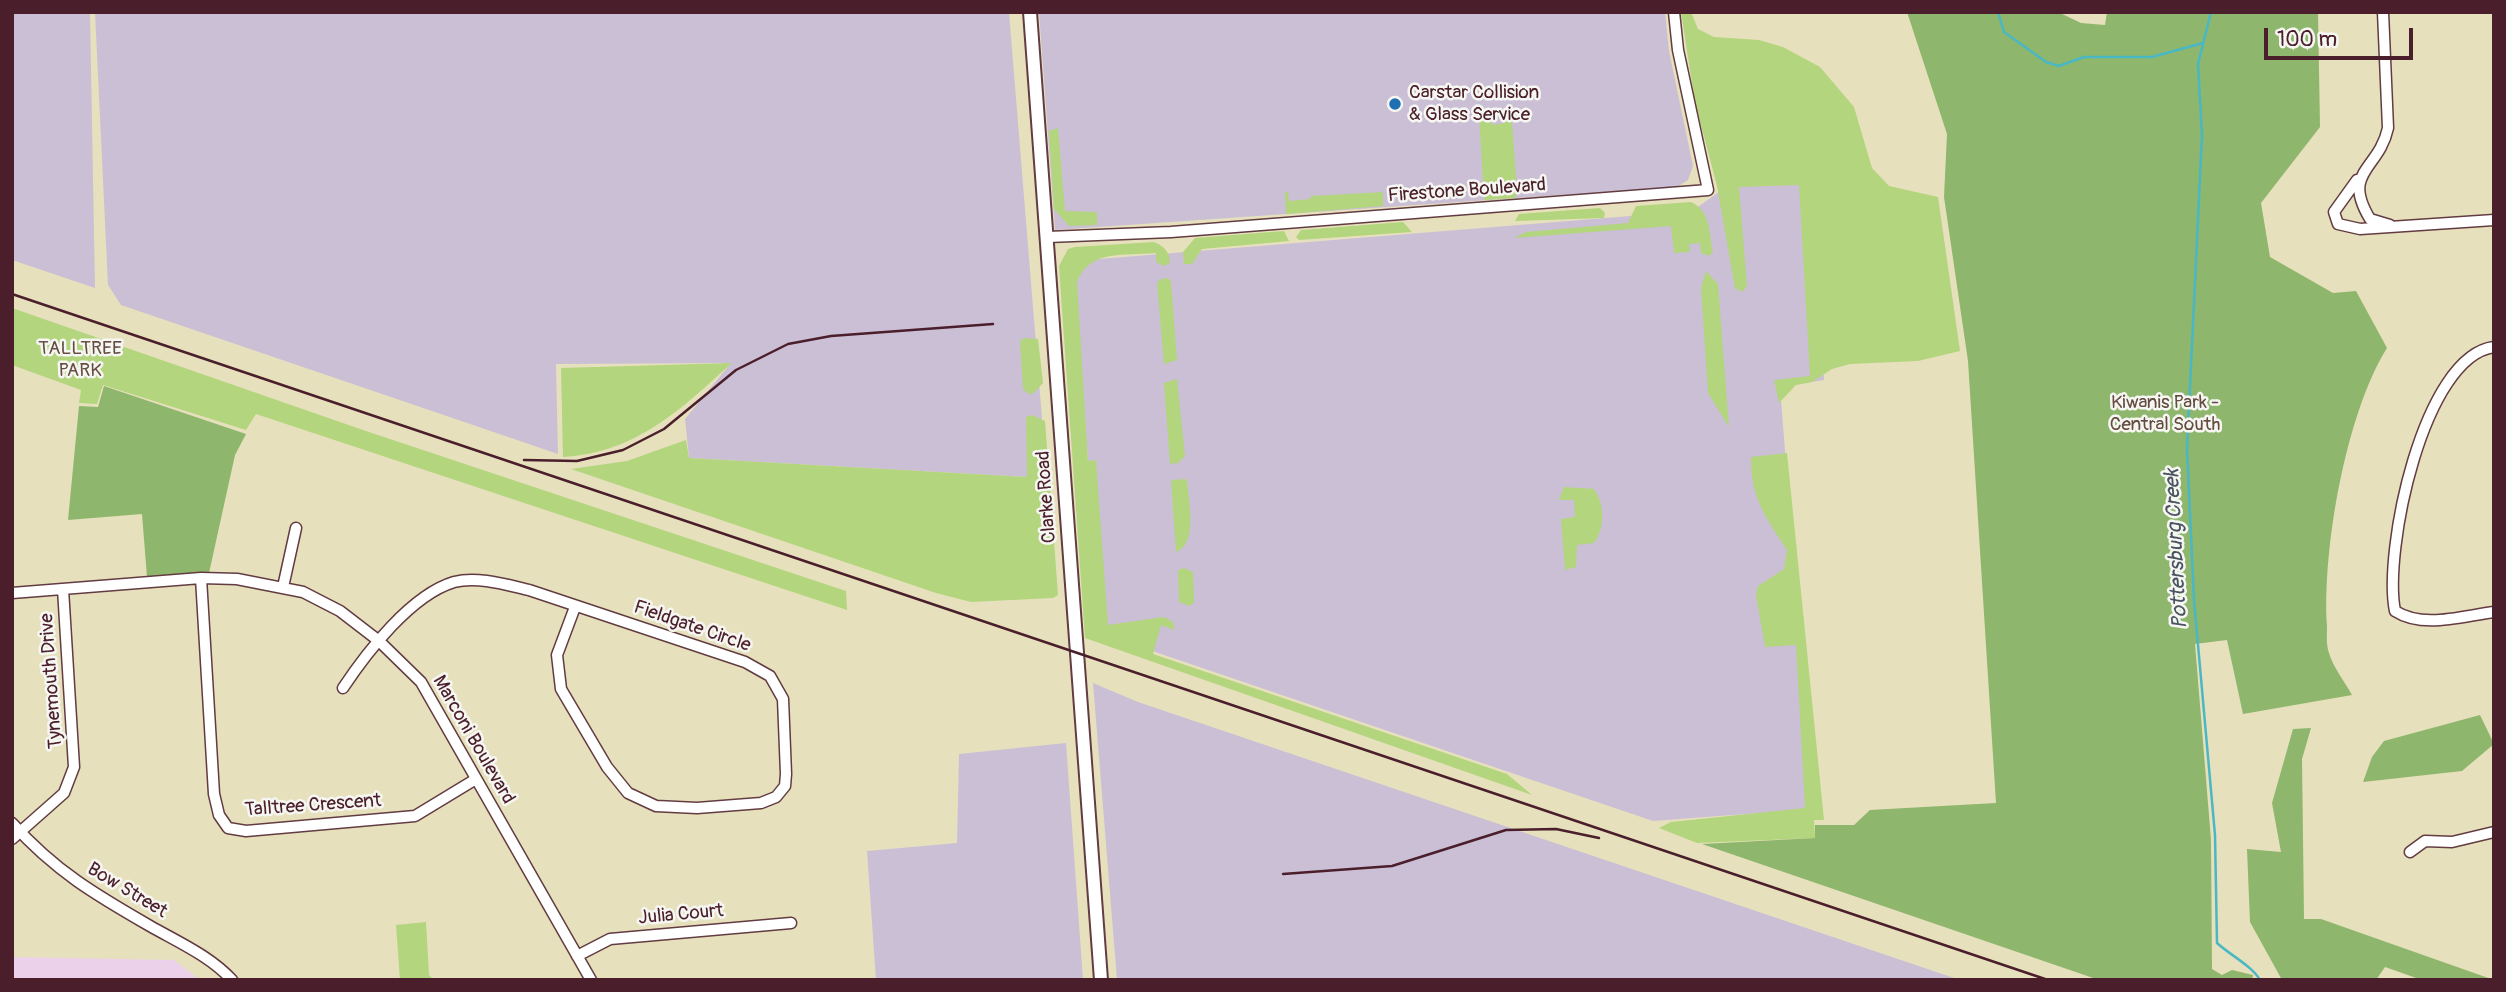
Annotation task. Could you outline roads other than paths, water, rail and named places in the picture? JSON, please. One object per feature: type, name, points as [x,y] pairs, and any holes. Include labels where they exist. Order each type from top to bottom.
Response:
[{"type":"main road","name":"Clarke Road","points":[[1030,12],[1101,980]]},
{"type":"street","name":"Firestone Boulevard","points":[[1048,237],[1171,232],[1708,190],[1678,50],[1674,12]]},
{"type":"street","points":[[2383,12],[2388,128],[2385,143],[2334,212],[2338,224],[2360,229],[2494,220]]},
{"type":"street","points":[[2368,165],[2357,188],[2360,202],[2370,219],[2390,225]]},
{"type":"street","points":[[2494,347],[2485,348],[2452,375],[2430,416],[2406,481],[2393,545],[2391,592],[2395,611],[2406,618],[2420,621],[2494,612]]},
{"type":"street","points":[[283,587],[296,528]]},
{"type":"street","name":"Marconi Boulevard","points":[[12,593],[201,578],[237,579],[283,587],[340,611],[379,641],[421,682],[591,980]]},
{"type":"street","name":"Talltree Crescent","points":[[201,578],[214,794],[219,815],[229,828],[246,831],[415,816],[476,779]]},
{"type":"street","name":"Fieldgate Circle","points":[[343,688],[379,641],[419,601],[455,582],[494,583],[529,590],[745,662],[770,676],[783,699],[786,774],[785,786],[776,797],[761,803],[696,808],[656,806],[628,793],[607,766],[561,689],[557,655],[575,607]]},
{"type":"street","name":"Tynemouth Drive","points":[[15,831],[64,793],[75,766],[63,590]]},
{"type":"street","name":"Bow Street","points":[[15,831],[44,859],[98,896],[208,959],[232,980]]},
{"type":"street","points":[[2410,852],[2426,841],[2452,842],[2494,832]]},
{"type":"street","name":"Julia Court","points":[[578,956],[610,939],[791,923]]},
{"type":"waterway","points":[[1998,12],[2004,32],[2046,62],[2059,66],[2084,57],[2152,57],[2203,43]]},
{"type":"waterway","name":"Pottersburg Creek","points":[[2211,12],[2198,64],[2202,136],[2187,449],[2194,600],[2215,835],[2217,943],[2246,965],[2260,980]]},
{"type":"railway","points":[[12,294],[2048,980]]},
{"type":"railway","points":[[524,460],[577,461],[623,450],[664,429],[736,370],[788,344],[831,336],[993,324]]},
{"type":"railway","points":[[1283,874],[1392,866],[1506,830],[1556,829],[1599,838]]},
{"type":"place","name":"Carstar Collision & Glass Service","points":[[1395,104]]},
{"type":"park label","name":"TALLTREE PARK","points":[[80,360]]},
{"type":"park label","name":"Kiwanis Park - Central South","points":[[2165,414]]}]
